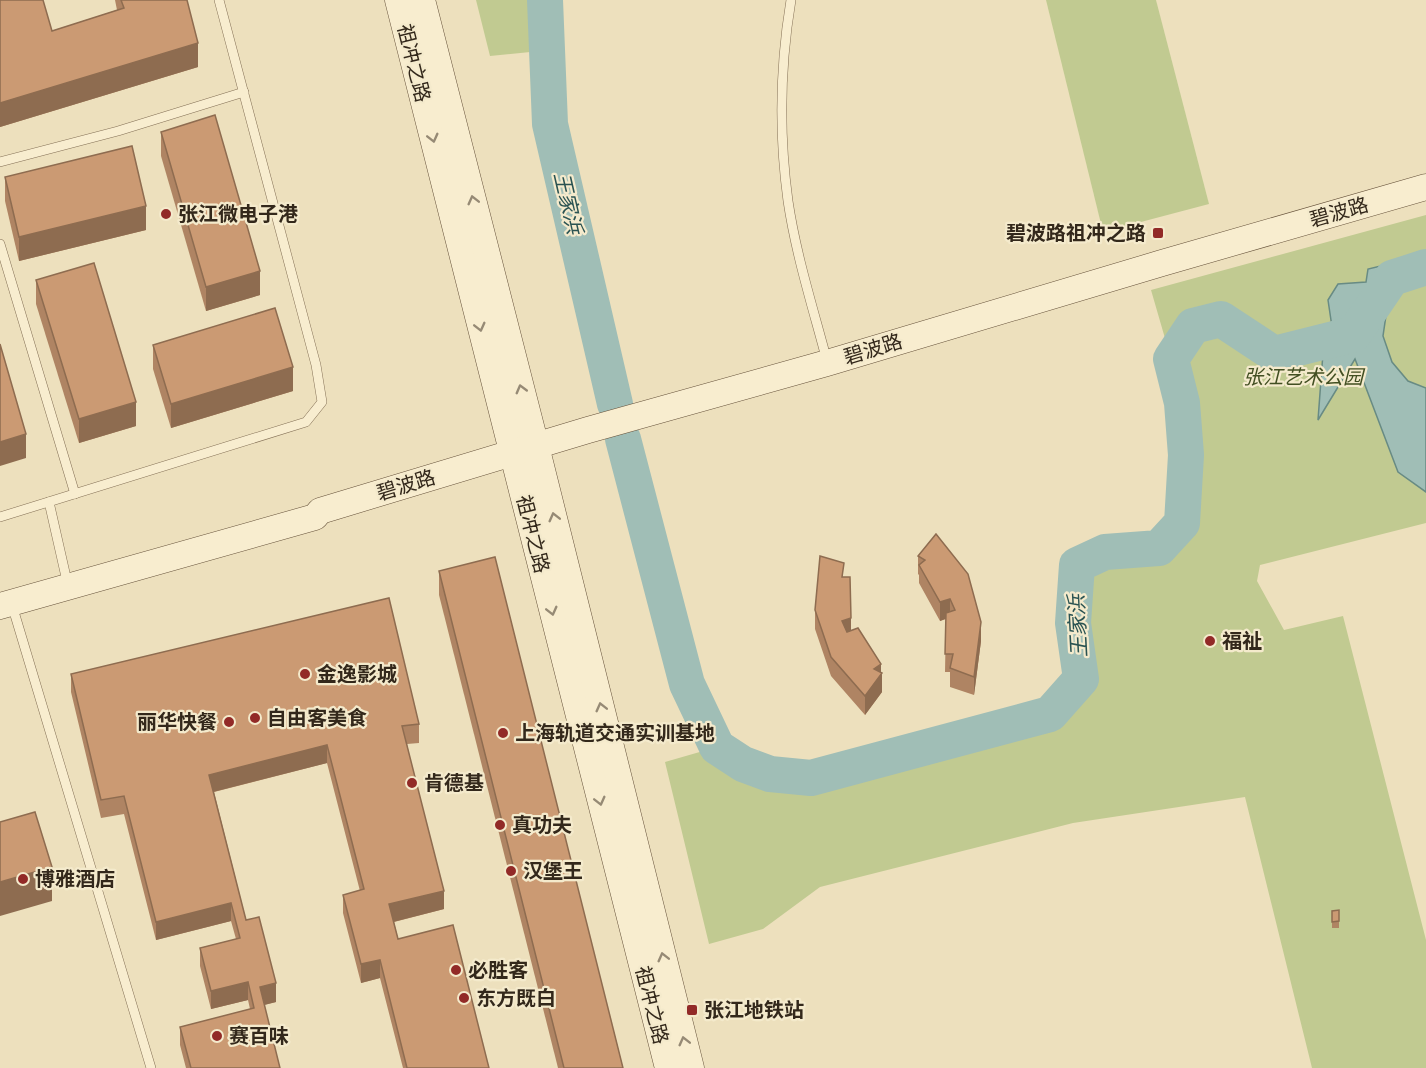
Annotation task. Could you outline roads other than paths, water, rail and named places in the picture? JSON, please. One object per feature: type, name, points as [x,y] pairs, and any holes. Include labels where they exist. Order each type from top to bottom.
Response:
[{"type":"main road","name":"祖冲之路","points":[[398,0],[524,449],[691,1068]]},
{"type":"main road","name":"祖冲之路","points":[[422,0],[668,1068]]},
{"type":"main road","name":"碧波路","points":[[5,600],[315,517],[320,511],[524,449],[827,363],[1139,269],[1426,188]]},
{"type":"main road","name":"碧波路","points":[[5,600],[66,577],[313,507],[320,511]]},
{"type":"lane","points":[[0,517],[306,422],[322,402],[316,365],[219,0]]},
{"type":"lane","points":[[791,0],[783,87],[783,146],[787,190],[799,255],[827,363]]},
{"type":"lane","points":[[0,162],[118,131],[244,92]]},
{"type":"lane","points":[[0,244],[75,494]]},
{"type":"lane","points":[[49,502],[66,577]]},
{"type":"lane","points":[[5,600],[152,1068]]},
{"type":"water","points":[[1414,258],[1416,277],[1399,287],[1388,302],[1383,336],[1392,362],[1408,381],[1426,388],[1426,492],[1398,472],[1355,359],[1318,420],[1323,353],[1332,327],[1328,300],[1338,284],[1366,282],[1368,269]]},
{"type":"waterway","name":"王家浜","points":[[545,0],[550,124],[615,404]]},
{"type":"waterway","name":"王家浜","points":[[623,439],[687,684],[717,747],[743,764],[770,774],[811,778],[1050,714],[1081,679],[1073,623],[1077,565],[1105,552],[1159,548],[1182,523],[1186,455],[1182,403],[1171,359],[1193,326],[1221,319],[1274,354],[1354,334],[1392,278],[1426,267]]},
{"type":"place","name":"张江微电子港","points":[[166,214]]},
{"type":"place","name":"碧波路祖冲之路","points":[[1158,233]]},
{"type":"place","name":"福祉","points":[[1210,641]]},
{"type":"place","name":"金逸影城","points":[[305,674]]},
{"type":"place","name":"自由客美食","points":[[255,718]]},
{"type":"place","name":"丽华快餐","points":[[229,722]]},
{"type":"place","name":"上海轨道交通实训基地","points":[[503,733]]},
{"type":"place","name":"肯德基","points":[[412,783]]},
{"type":"place","name":"真功夫","points":[[500,825]]},
{"type":"place","name":"汉堡王","points":[[511,871]]},
{"type":"place","name":"博雅酒店","points":[[23,879]]},
{"type":"place","name":"必胜客","points":[[456,970]]},
{"type":"place","name":"东方既白","points":[[464,998]]},
{"type":"place","name":"张江地铁站","points":[[692,1010]]},
{"type":"place","name":"赛百味","points":[[217,1036]]},
{"type":"park label","name":"张江艺术公园","points":[[1303,377]]}]
